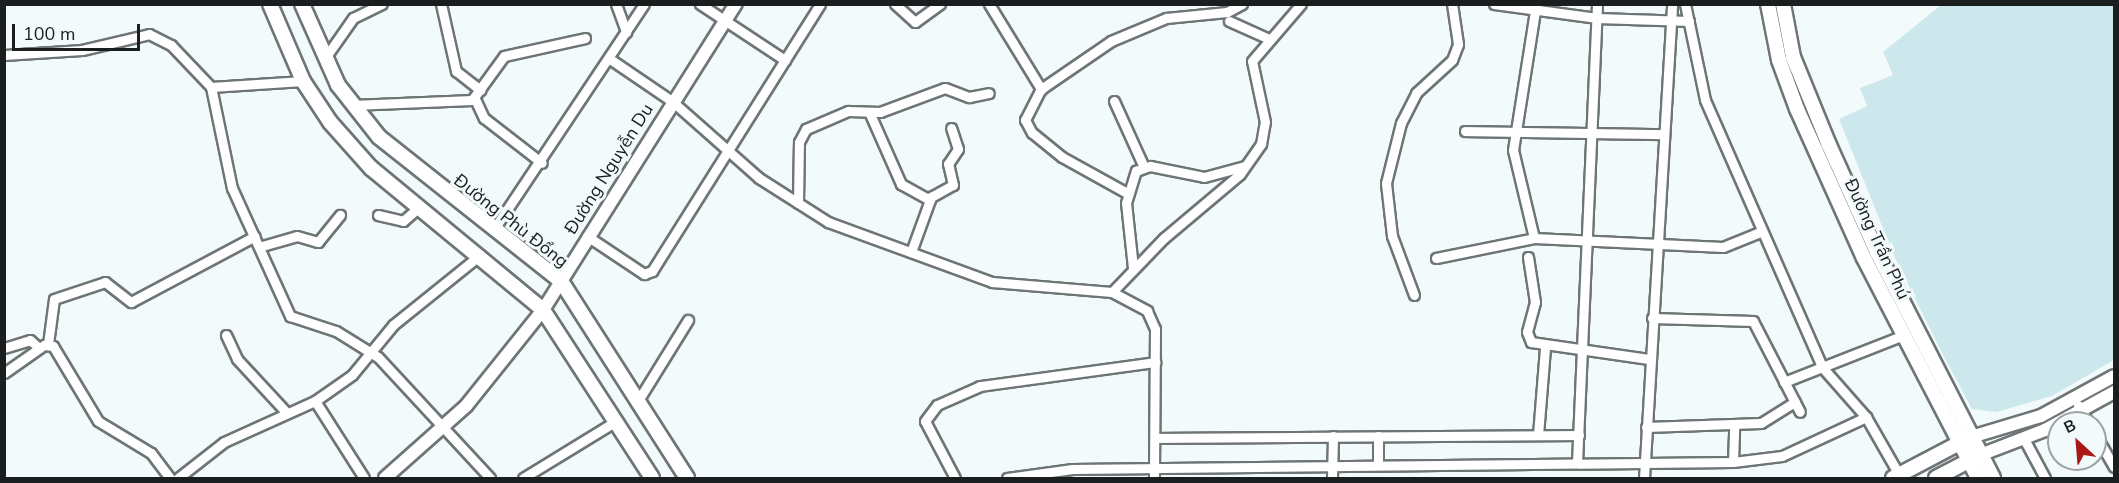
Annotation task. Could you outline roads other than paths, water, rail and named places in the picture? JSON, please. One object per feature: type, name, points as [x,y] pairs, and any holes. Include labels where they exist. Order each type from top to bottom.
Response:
[{"type":"main road","points":[[270,4],[303,81],[347,143],[418,208],[480,255],[543,310],[616,421],[648,477]]},
{"type":"main road","name":"Đường Phù Đổng","points":[[302,4],[325,58],[352,105],[390,149],[561,281],[639,399],[687,478]]},
{"type":"main road","name":"Đường Trần Phú","points":[[1768,4],[1779,60],[1797,109],[1904,335],[1965,440]]},
{"type":"main road","name":"Đường Trần Phú","points":[[1783,4],[1810,101],[1877,252],[1974,458],[1978,478]]},
{"type":"main road","points":[[1898,477],[1965,440]]},
{"type":"main road","points":[[1936,478],[1974,458]]},
{"type":"main road","name":"Đường Trần Phú","points":[[1974,458],[1993,478]]},
{"type":"street","points":[[325,58],[353,18],[382,4]]},
{"type":"street","points":[[441,4],[456,71],[477,94],[484,118],[542,163]]},
{"type":"street","points":[[616,4],[626,32]]},
{"type":"street","points":[[494,228],[542,163],[644,4]]},
{"type":"street","points":[[699,4],[785,60]]},
{"type":"street","name":"Đường Nguyễn Du","points":[[385,478],[446,426],[543,310],[587,236],[736,4]]},
{"type":"street","points":[[587,236],[644,274],[652,271],[820,4]]},
{"type":"street","points":[[895,4],[915,22],[940,4]]},
{"type":"street","points":[[989,4],[1041,89]]},
{"type":"street","points":[[1127,193],[1062,157],[1032,133],[1025,120],[1041,89],[1112,41],[1166,18],[1227,12],[1242,4]]},
{"type":"street","points":[[1112,292],[1133,268],[1245,166],[1265,130],[1251,74],[1252,61],[1267,38],[1301,4]]},
{"type":"street","points":[[1414,295],[1392,236],[1386,183],[1401,123],[1416,93],[1452,60],[1458,44],[1452,4]]},
{"type":"street","points":[[1494,4],[1597,18],[1689,21]]},
{"type":"street","points":[[1577,463],[1583,347],[1583,242],[1592,132],[1597,4]]},
{"type":"street","points":[[1644,478],[1649,359],[1672,4]]},
{"type":"street","points":[[1686,4],[1705,100],[1761,232],[1822,368],[1866,417],[1898,477]]},
{"type":"street","points":[[1534,238],[1513,150],[1514,131],[1536,9]]},
{"type":"street","points":[[1229,21],[1267,38]]},
{"type":"street","points":[[4,55],[82,50],[154,34],[211,87],[232,188],[262,246],[290,316],[336,331],[368,351],[446,426],[490,478]]},
{"type":"street","points":[[352,105],[477,94],[504,56],[585,38]]},
{"type":"street","points":[[610,59],[673,102],[729,147],[759,178],[828,222],[992,282],[1112,292],[1151,317],[1155,362],[1154,473]]},
{"type":"street","points":[[211,87],[303,81]]},
{"type":"street","points":[[798,203],[799,142],[806,129],[848,111],[870,114],[945,88],[969,97],[989,93]]},
{"type":"street","points":[[1114,101],[1144,167]]},
{"type":"street","points":[[870,114],[901,184],[930,200]]},
{"type":"street","points":[[911,252],[930,200],[954,185],[948,164],[958,149],[951,128]]},
{"type":"street","points":[[1465,131],[1663,134]]},
{"type":"street","points":[[1144,167],[1204,177],[1245,166]]},
{"type":"street","points":[[1133,268],[1126,242],[1127,193],[1144,167]]},
{"type":"street","points":[[378,214],[403,221],[418,208]]},
{"type":"street","points":[[262,246],[297,236],[318,242],[340,215]]},
{"type":"street","points":[[1436,258],[1534,238],[1656,246],[1723,247],[1761,232]]},
{"type":"street","points":[[4,373],[44,346],[54,299],[105,282],[131,302],[255,236]]},
{"type":"street","points":[[178,478],[224,442],[286,412],[315,401],[352,375],[368,351],[480,255]]},
{"type":"street","points":[[1528,257],[1535,302],[1527,332],[1531,342],[1545,348],[1583,347],[1649,359]]},
{"type":"street","points":[[1652,318],[1753,321],[1800,412]]},
{"type":"street","points":[[639,399],[688,320]]},
{"type":"street","points":[[226,335],[237,359],[286,412]]},
{"type":"street","points":[[1784,382],[1904,335]]},
{"type":"street","points":[[4,348],[30,340],[44,346],[82,388],[98,421],[151,453],[170,478]]},
{"type":"street","points":[[1538,435],[1545,348]]},
{"type":"street","points":[[955,478],[925,421],[937,405],[980,386],[1155,362]]},
{"type":"street","points":[[1965,440],[2075,400],[2115,376]]},
{"type":"street","points":[[2084,411],[2115,392]]},
{"type":"street","points":[[2075,400],[2081,411]]},
{"type":"street","points":[[315,401],[364,478]]},
{"type":"street","points":[[1646,427],[1734,426],[1761,423],[1795,402]]},
{"type":"street","points":[[1007,478],[1072,469],[1154,473],[1378,463],[1644,465],[1733,462],[1782,456],[1866,417]]},
{"type":"street","points":[[523,478],[616,421]]},
{"type":"street","points":[[1733,462],[1734,426]]},
{"type":"street","points":[[1974,458],[2047,427]]},
{"type":"street","points":[[1155,438],[1579,435]]},
{"type":"street","points":[[1332,478],[1333,436]]},
{"type":"street","points":[[1378,436],[1378,463]]},
{"type":"street","points":[[2023,437],[2045,478]]},
{"type":"street","points":[[2107,454],[2115,468]]}]
